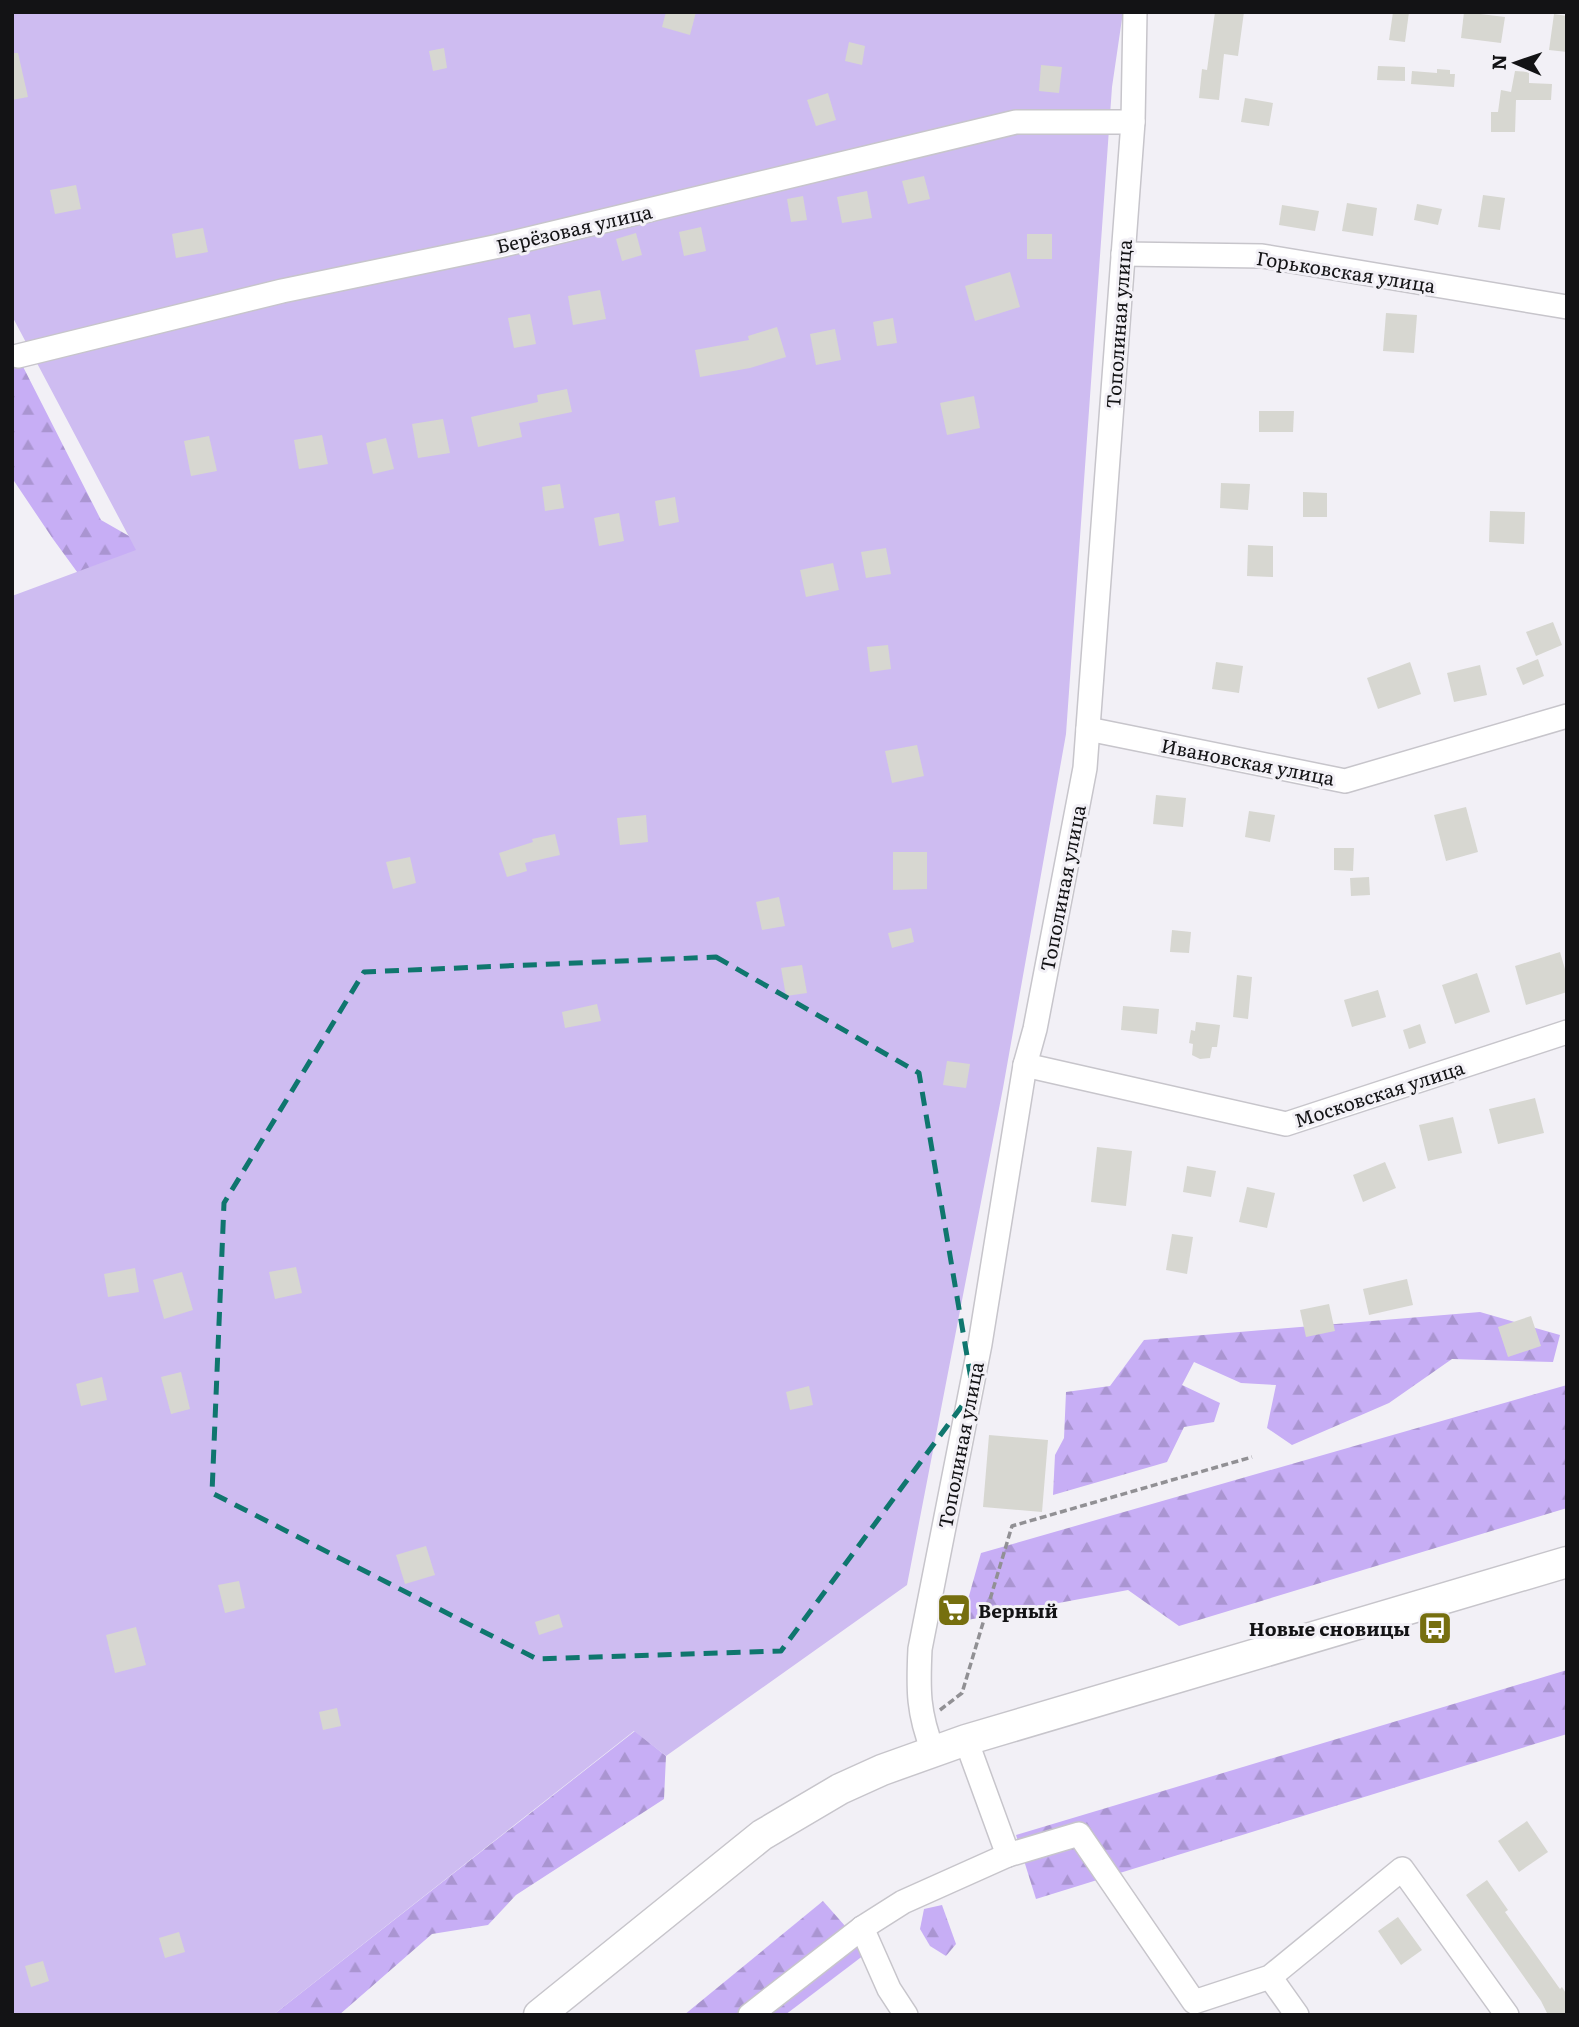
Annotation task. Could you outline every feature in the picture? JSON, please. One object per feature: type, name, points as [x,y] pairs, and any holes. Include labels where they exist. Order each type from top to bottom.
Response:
[{"type":"main road","points":[[539,2015],[762,1835],[928,1738],[966,1740],[1567,1562]]},
{"type":"street","name":"Тополиная улица","points":[[928,1738],[918,1692],[920,1649],[980,1344],[1025,1065],[1035,1029],[1085,768],[1133,122],[1135,12]]},
{"type":"street","name":"Берёзовая улица","points":[[18,356],[282,290],[499,246],[1016,122],[1133,122]]},
{"type":"street","name":"Горьковская улица","points":[[1123,254],[1262,256],[1567,307]]},
{"type":"street","name":"Ивановская улица","points":[[1088,729],[1345,781],[1567,716]]},
{"type":"street","name":"Московская улица","points":[[1025,1065],[1286,1124],[1567,1032]]},
{"type":"street","points":[[966,1740],[1008,1855]]},
{"type":"street","points":[[750,2015],[862,1928],[903,1902],[1008,1855],[1079,1834],[1194,2002],[1270,1977],[1402,1869],[1507,2015]]},
{"type":"street","points":[[862,1928],[889,1989],[906,2015]]},
{"type":"street","points":[[1270,1977],[1297,2015]]},
{"type":"path","points":[[928,1738],[962,1693],[1012,1526],[1252,1457]]},
{"type":"highlighted area","points":[[716,957],[919,1073],[973,1391],[781,1651],[537,1659],[212,1493],[224,1203],[364,972]]},
{"type":"green space","points":[[12,345],[101,520],[129,536],[196,544],[110,617],[12,478]]},
{"type":"green space","points":[[1480,1312],[1560,1335],[1553,1362],[1452,1359],[1389,1403],[1292,1445],[1267,1428],[1276,1385],[1241,1383],[1194,1362],[1182,1385],[1220,1403],[1214,1422],[1184,1427],[1167,1462],[1053,1495],[1055,1455],[1064,1438],[1066,1392],[1110,1386],[1144,1340]]},
{"type":"green space","points":[[1567,1385],[1567,1508],[1179,1626],[1128,1590],[962,1621],[981,1553]]},
{"type":"green space","points":[[1567,1670],[1567,1734],[1036,1899],[1016,1835]]},
{"type":"green space","points":[[635,1731],[666,1756],[664,1799],[516,1895],[488,1925],[432,1934],[339,2015],[273,2015]]},
{"type":"green space","points":[[823,1901],[868,1952],[785,2015],[684,2015]]},
{"type":"green space","points":[[942,1905],[956,1944],[946,1956],[930,1946],[920,1929],[924,1909]]},
{"type":"shaded area","points":[[12,12],[1123,12],[1112,87],[1066,734],[1003,1088],[907,1585],[666,1756],[634,1731],[273,2015],[12,2015],[12,596],[136,550],[12,316]]},
{"type":"building","points":[[666,12],[696,12],[690,35],[662,27]]},
{"type":"building","points":[[1215,12],[1244,12],[1238,56],[1224,54],[1219,100],[1199,98],[1202,69],[1207,70]]},
{"type":"building","points":[[1393,12],[1409,12],[1405,42],[1389,40]]},
{"type":"building","points":[[1464,12],[1505,17],[1501,43],[1461,38]]},
{"type":"building","points":[[1554,14],[1567,16],[1567,52],[1549,50]]},
{"type":"building","points":[[849,42],[865,46],[862,65],[845,61]]},
{"type":"building","points":[[444,48],[447,68],[433,71],[429,51]]},
{"type":"building","points":[[12,53],[18,53],[28,97],[12,100]]},
{"type":"building","points":[[1041,65],[1062,67],[1059,93],[1039,91]]},
{"type":"building","points":[[1378,66],[1405,67],[1405,81],[1377,80]]},
{"type":"building","points":[[1437,69],[1450,70],[1450,74],[1455,74],[1454,87],[1411,84],[1412,71],[1437,73]]},
{"type":"building","points":[[1515,71],[1529,72],[1529,83],[1552,84],[1551,100],[1516,100],[1515,132],[1491,132],[1491,112],[1498,112],[1501,90],[1511,92]]},
{"type":"building","points":[[828,93],[836,120],[816,126],[807,100]]},
{"type":"building","points":[[1245,98],[1273,103],[1269,126],[1241,122]]},
{"type":"building","points":[[924,176],[930,199],[908,204],[902,181]]},
{"type":"building","points":[[76,185],[81,209],[55,214],[50,190]]},
{"type":"building","points":[[867,191],[872,218],[842,223],[837,197]]},
{"type":"building","points":[[1483,195],[1505,198],[1500,230],[1478,227]]},
{"type":"building","points":[[803,196],[807,220],[791,222],[787,199]]},
{"type":"building","points":[[1347,203],[1377,208],[1373,236],[1342,231]]},
{"type":"building","points":[[1417,204],[1442,209],[1438,225],[1414,220]]},
{"type":"building","points":[[1282,205],[1319,211],[1315,231],[1279,225]]},
{"type":"building","points":[[701,227],[706,251],[684,256],[679,232]]},
{"type":"building","points":[[203,228],[208,252],[176,258],[172,234]]},
{"type":"building","points":[[636,233],[642,255],[622,261],[616,239]]},
{"type":"building","points":[[1027,234],[1052,234],[1052,259],[1027,259]]},
{"type":"building","points":[[1010,272],[1020,307],[975,321],[965,286]]},
{"type":"building","points":[[600,290],[606,319],[573,325],[568,296]]},
{"type":"building","points":[[1386,313],[1417,315],[1414,353],[1383,351]]},
{"type":"building","points":[[530,314],[536,344],[514,348],[508,318]]},
{"type":"building","points":[[893,318],[897,343],[877,346],[873,322]]},
{"type":"building","points":[[777,327],[786,357],[750,368],[700,377],[695,350],[749,340],[748,336]]},
{"type":"building","points":[[835,329],[841,360],[816,365],[810,334]]},
{"type":"building","points":[[567,389],[572,412],[519,423],[522,437],[478,447],[471,417],[538,402],[537,395]]},
{"type":"building","points":[[974,396],[980,428],[947,435],[940,403]]},
{"type":"building","points":[[1259,411],[1294,411],[1293,432],[1259,432]]},
{"type":"building","points":[[443,419],[450,453],[418,458],[412,424]]},
{"type":"building","points":[[322,435],[328,464],[299,469],[294,440]]},
{"type":"building","points":[[209,436],[217,471],[191,476],[184,441]]},
{"type":"building","points":[[386,438],[394,469],[373,474],[366,443]]},
{"type":"building","points":[[1221,483],[1250,484],[1248,510],[1220,508]]},
{"type":"building","points":[[560,484],[564,508],[545,511],[542,487]]},
{"type":"building","points":[[1303,492],[1327,493],[1327,517],[1303,517]]},
{"type":"building","points":[[675,497],[679,522],[659,526],[655,501]]},
{"type":"building","points":[[1490,511],[1525,512],[1524,544],[1489,542]]},
{"type":"building","points":[[619,513],[624,541],[599,546],[594,518]]},
{"type":"building","points":[[1248,545],[1273,546],[1273,577],[1247,576]]},
{"type":"building","points":[[886,548],[891,574],[866,578],[861,552]]},
{"type":"building","points":[[833,563],[839,590],[806,597],[800,570]]},
{"type":"building","points":[[1553,622],[1562,645],[1536,656],[1526,632]]},
{"type":"building","points":[[888,645],[891,669],[870,672],[867,647]]},
{"type":"building","points":[[1538,659],[1544,676],[1523,685],[1516,668]]},
{"type":"building","points":[[1216,662],[1243,666],[1239,693],[1212,689]]},
{"type":"building","points":[[1410,662],[1421,694],[1378,709],[1367,678]]},
{"type":"building","points":[[1480,665],[1487,695],[1454,702],[1447,673]]},
{"type":"building","points":[[917,745],[924,776],[892,783],[885,751]]},
{"type":"building","points":[[1156,795],[1186,798],[1183,827],[1153,824]]},
{"type":"building","points":[[1466,807],[1478,852],[1446,861],[1434,815]]},
{"type":"building","points":[[1249,811],[1275,815],[1270,842],[1245,837]]},
{"type":"building","points":[[646,815],[648,842],[620,845],[617,818]]},
{"type":"building","points":[[555,834],[560,855],[525,863],[527,871],[507,877],[499,853],[533,842],[532,839]]},
{"type":"building","points":[[1334,848],[1354,848],[1353,871],[1334,870]]},
{"type":"building","points":[[893,852],[927,852],[927,889],[893,890]]},
{"type":"building","points":[[410,857],[416,883],[393,889],[386,862]]},
{"type":"building","points":[[1369,877],[1370,895],[1351,896],[1350,878]]},
{"type":"building","points":[[779,897],[785,926],[762,930],[756,902]]},
{"type":"building","points":[[911,928],[914,942],[892,948],[888,933]]},
{"type":"building","points":[[1172,930],[1191,932],[1189,953],[1170,952]]},
{"type":"building","points":[[1560,952],[1567,976],[1567,992],[1526,1005],[1515,966]]},
{"type":"building","points":[[802,965],[807,993],[786,996],[781,968]]},
{"type":"building","points":[[1477,973],[1490,1012],[1455,1024],[1442,985]]},
{"type":"building","points":[[1237,975],[1252,977],[1248,1019],[1233,1017]]},
{"type":"building","points":[[1378,990],[1386,1017],[1352,1027],[1344,1000]]},
{"type":"building","points":[[597,1004],[601,1021],[565,1028],[562,1012]]},
{"type":"building","points":[[1123,1006],[1159,1009],[1157,1034],[1121,1030]]},
{"type":"building","points":[[1196,1022],[1220,1025],[1217,1047],[1212,1047],[1210,1058],[1200,1059],[1192,1055],[1193,1044],[1189,1043],[1191,1030],[1195,1031]]},
{"type":"building","points":[[1420,1024],[1426,1043],[1409,1049],[1403,1030]]},
{"type":"building","points":[[947,1061],[970,1064],[966,1088],[943,1085]]},
{"type":"building","points":[[1535,1098],[1544,1133],[1498,1144],[1489,1109]]},
{"type":"building","points":[[1453,1117],[1462,1153],[1428,1161],[1419,1125]]},
{"type":"building","points":[[1097,1147],[1132,1151],[1126,1206],[1091,1202]]},
{"type":"building","points":[[1385,1162],[1396,1188],[1363,1202],[1353,1175]]},
{"type":"building","points":[[1187,1166],[1216,1171],[1211,1197],[1183,1192]]},
{"type":"building","points":[[1247,1187],[1275,1193],[1267,1228],[1239,1222]]},
{"type":"building","points":[[1172,1234],[1193,1237],[1187,1274],[1166,1270]]},
{"type":"building","points":[[296,1267],[302,1293],[275,1299],[269,1272]]},
{"type":"building","points":[[135,1268],[139,1292],[108,1297],[104,1274]]},
{"type":"building","points":[[182,1272],[193,1310],[164,1319],[153,1280]]},
{"type":"building","points":[[1407,1279],[1413,1305],[1369,1315],[1363,1289]]},
{"type":"building","points":[[1329,1304],[1335,1331],[1306,1337],[1300,1310]]},
{"type":"building","points":[[1531,1316],[1541,1346],[1508,1357],[1498,1327]]},
{"type":"building","points":[[181,1372],[190,1409],[171,1414],[161,1377]]},
{"type":"building","points":[[102,1377],[107,1400],[81,1406],[76,1384]]},
{"type":"building","points":[[809,1386],[813,1405],[790,1410],[786,1392]]},
{"type":"building","points":[[989,1435],[1048,1440],[1042,1512],[983,1507]]},
{"type":"building","points":[[426,1546],[435,1575],[405,1584],[396,1555]]},
{"type":"building","points":[[239,1581],[245,1608],[225,1613],[218,1585]]},
{"type":"building","points":[[559,1614],[563,1627],[539,1635],[535,1622]]},
{"type":"building","points":[[136,1627],[146,1665],[115,1673],[106,1635]]},
{"type":"building","points":[[337,1708],[341,1726],[323,1730],[319,1712]]},
{"type":"building","points":[[1527,1821],[1548,1852],[1519,1872],[1498,1841]]},
{"type":"building","points":[[1487,1880],[1508,1910],[1505,1912],[1567,1995],[1567,2015],[1548,2015],[1541,2001],[1466,1895]]},
{"type":"building","points":[[1398,1917],[1422,1950],[1401,1965],[1378,1931]]},
{"type":"building","points":[[179,1932],[185,1952],[165,1958],[159,1938]]},
{"type":"building","points":[[43,1961],[49,1981],[31,1987],[25,1966]]},
{"type":"place","name":"Верный","points":[[954,1610]]},
{"type":"place","name":"Новые сновицы","points":[[1435,1628]]}]
